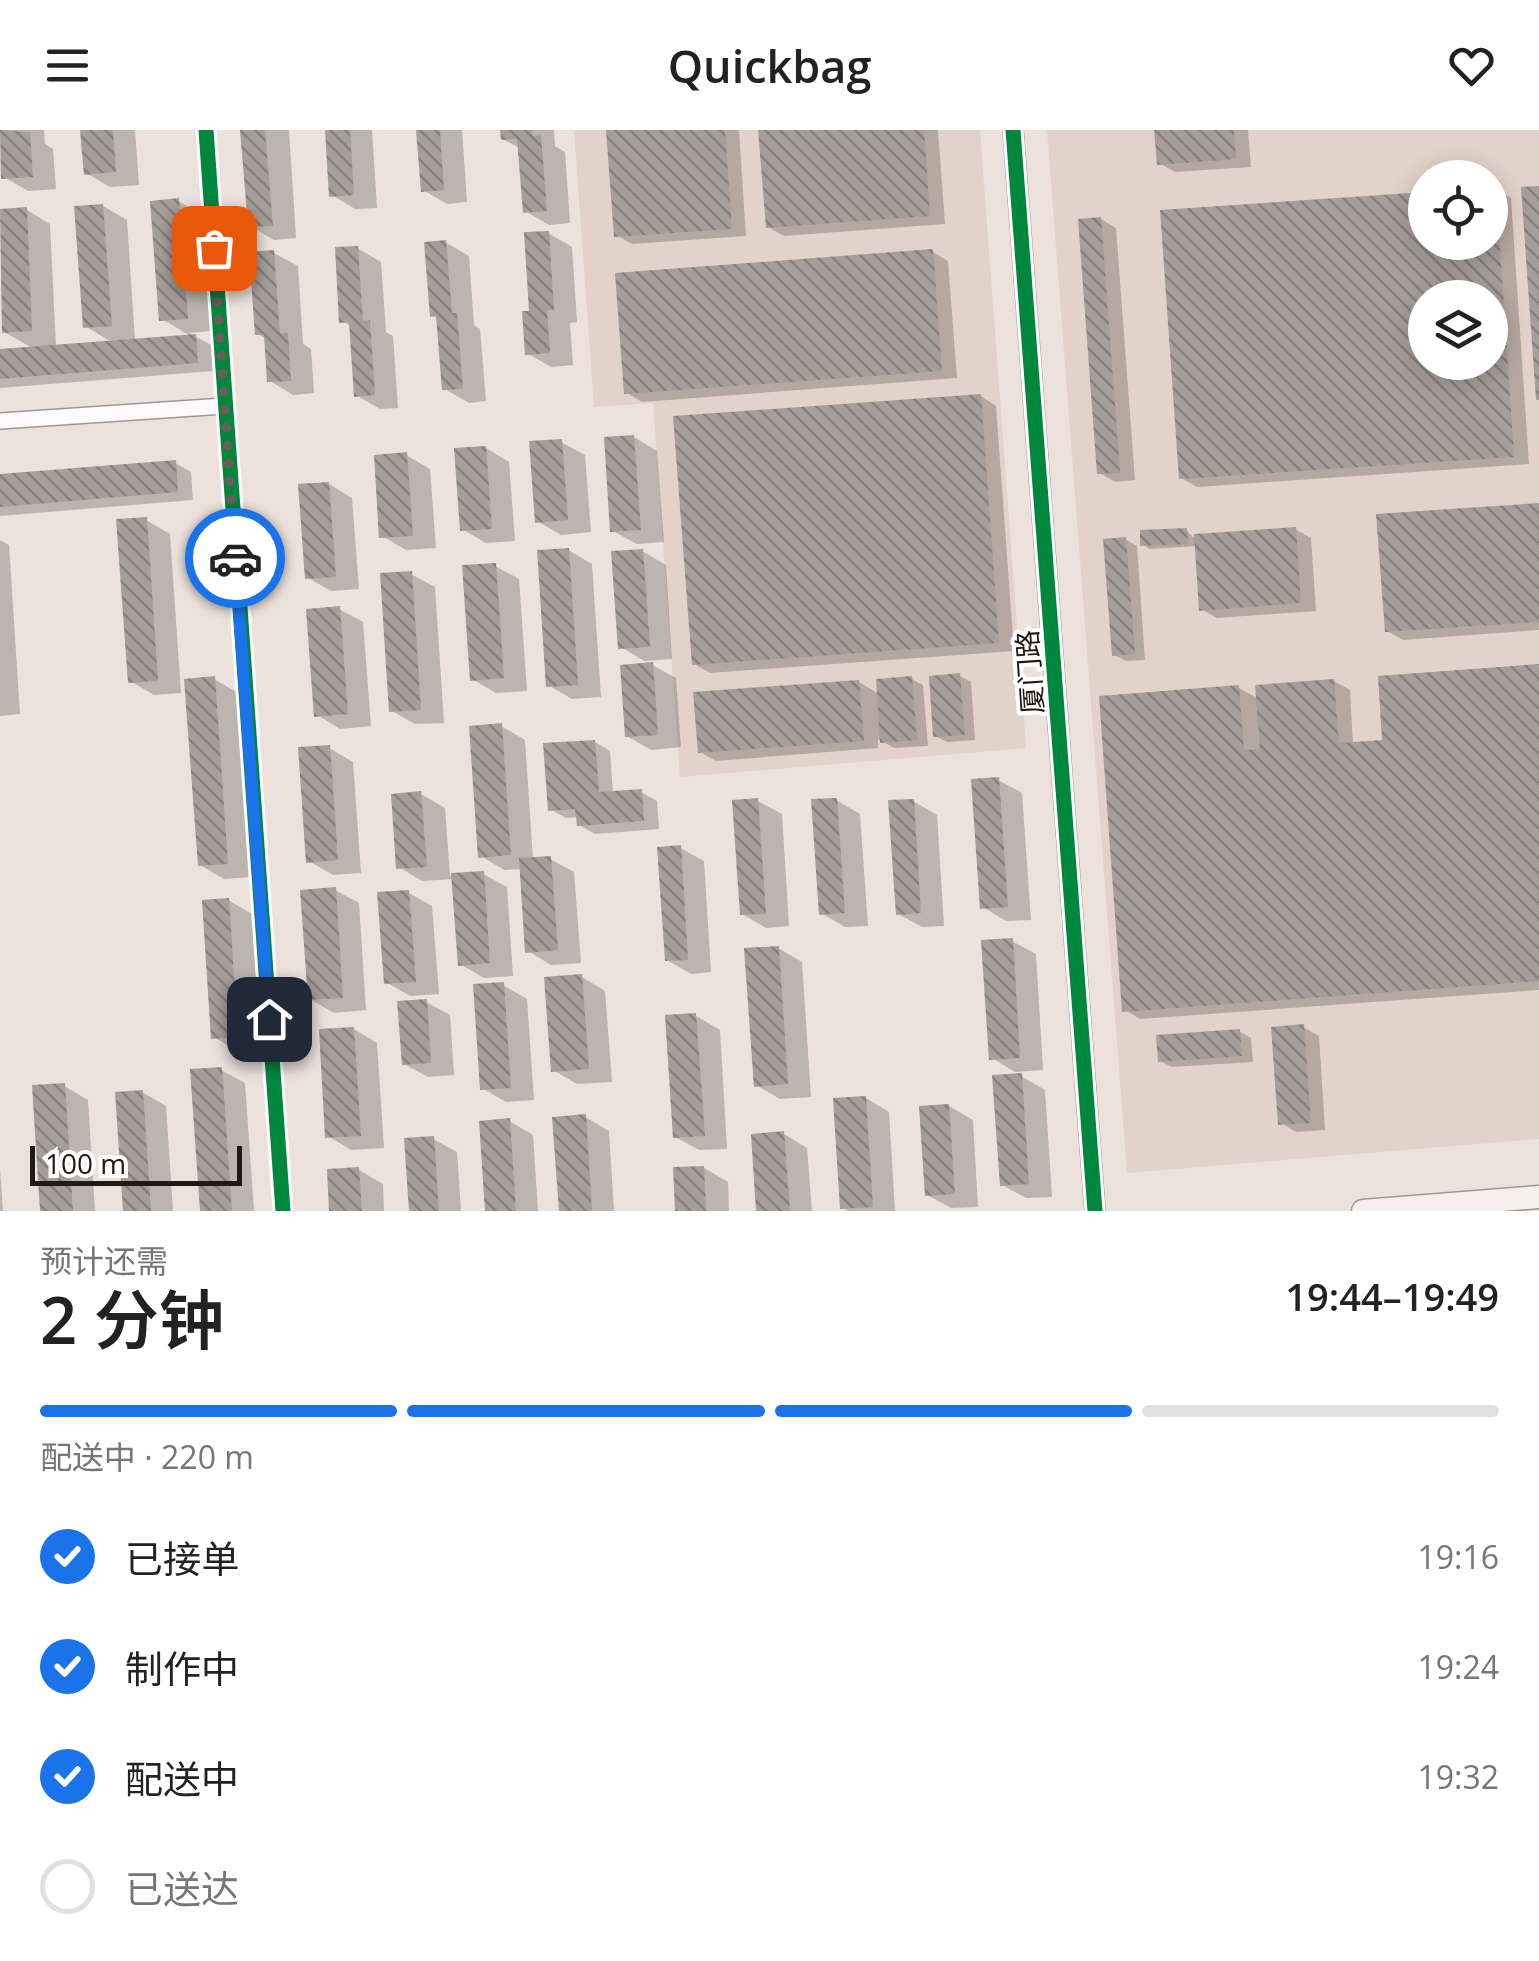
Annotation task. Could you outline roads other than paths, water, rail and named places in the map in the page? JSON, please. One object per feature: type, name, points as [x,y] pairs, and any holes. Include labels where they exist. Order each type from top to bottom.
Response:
[{"type":"main road","points":[[1363,1211],[1539,1197]]},
{"type":"street","points":[[206,130],[283,1211]]},
{"type":"street","name":"厦门路","points":[[1013,130],[1095,1211]]},
{"type":"street","points":[[0,421],[224,406]]}]
